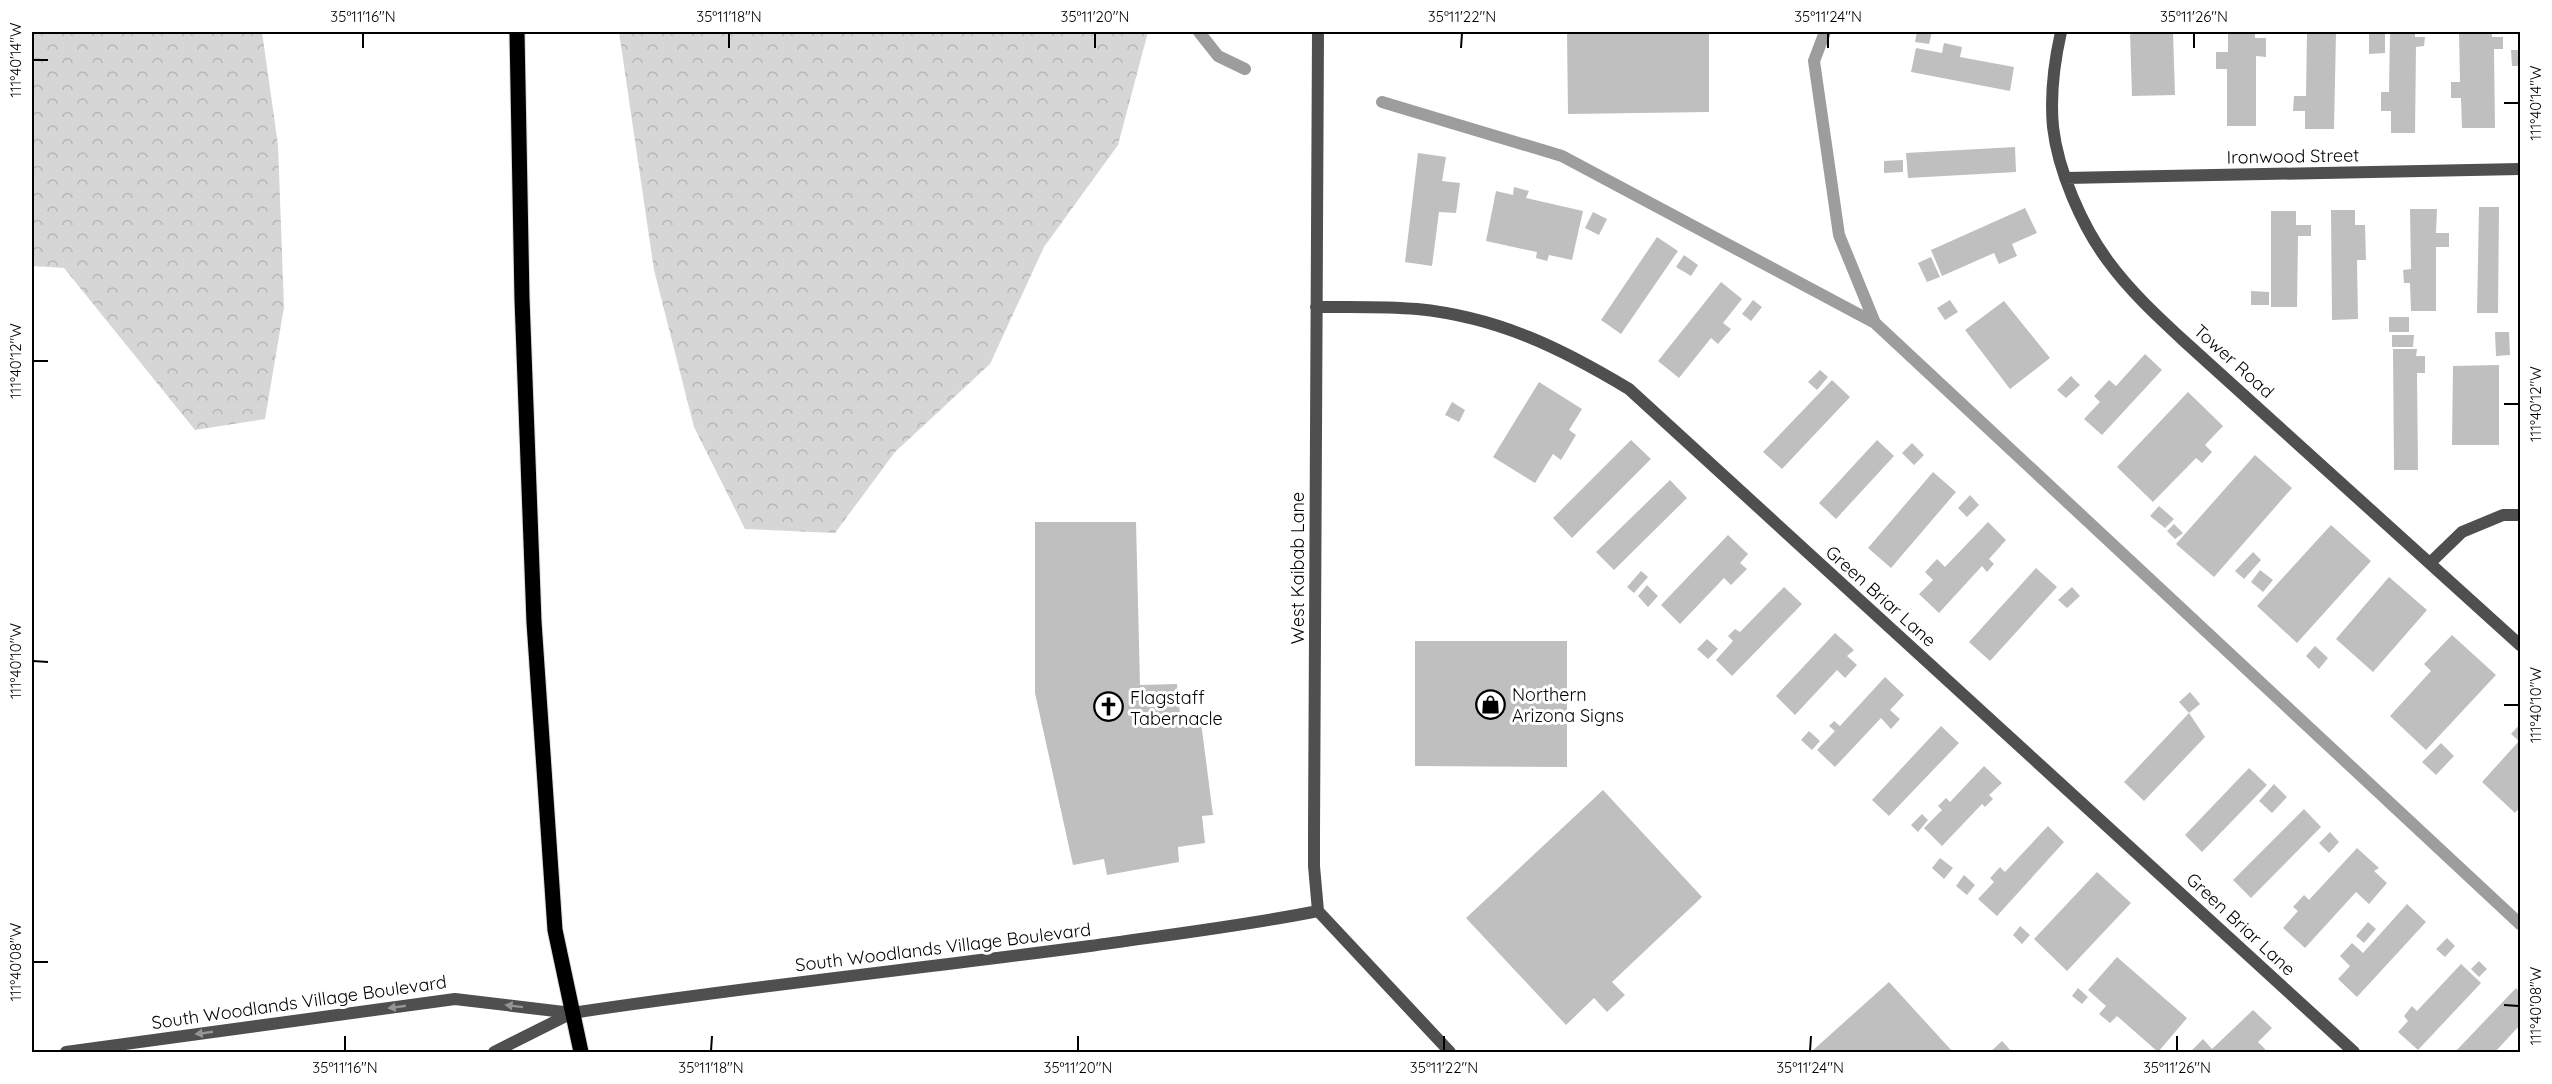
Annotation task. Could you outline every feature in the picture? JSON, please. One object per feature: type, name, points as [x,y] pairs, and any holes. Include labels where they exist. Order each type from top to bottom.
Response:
[{"type":"main road","points":[[517,32],[522,299],[534,622],[555,930],[581,1053]]},
{"type":"street","name":"West Kaibab Lane","points":[[1318,32],[1314,866],[1318,911]]},
{"type":"street","name":"Tower Road","points":[[2061,32],[2054,66],[2053,128],[2066,178],[2083,220],[2108,261],[2142,301],[2520,645]]},
{"type":"street","name":"Ironwood Street","points":[[2066,178],[2520,169]]},
{"type":"street","name":"Green Briar Lane","points":[[1316,307],[1416,309],[1468,317],[1520,333],[1575,356],[1629,389],[2354,1053]]},
{"type":"street","points":[[2431,562],[2462,532],[2503,515],[2520,515]]},
{"type":"street","name":"South Woodlands Village Boulevard","points":[[66,1053],[455,999],[572,1013],[944,966],[1235,926],[1318,911]]},
{"type":"street","points":[[1318,911],[1450,1053]]},
{"type":"street","name":"South Woodlands Village Boulevard","points":[[494,1053],[572,1013]]},
{"type":"green space","points":[[32,32],[262,32],[278,145],[284,307],[265,419],[195,430],[64,268],[32,266]]},
{"type":"green space","points":[[619,32],[1148,32],[1118,145],[1044,247],[990,364],[895,452],[835,533],[745,529],[694,427],[654,270]]},
{"type":"building","points":[[1567,32],[1709,32],[1709,112],[1568,114]]},
{"type":"building","points":[[1917,32],[1932,32],[1929,44],[1915,42]]},
{"type":"building","points":[[2130,32],[2173,32],[2175,95],[2132,96]]},
{"type":"building","points":[[2228,32],[2255,32],[2255,38],[2266,38],[2266,57],[2256,56],[2256,126],[2227,126],[2227,69],[2216,69],[2216,52],[2228,52]]},
{"type":"building","points":[[2307,32],[2336,32],[2334,129],[2305,129],[2305,111],[2293,111],[2294,96],[2306,96]]},
{"type":"building","points":[[2390,32],[2415,32],[2415,37],[2425,37],[2424,46],[2416,47],[2415,133],[2391,133],[2391,111],[2381,111],[2381,92],[2389,92]]},
{"type":"building","points":[[2459,32],[2492,32],[2492,37],[2503,37],[2503,49],[2494,49],[2495,128],[2462,128],[2461,98],[2451,98],[2451,82],[2460,82]]},
{"type":"building","points":[[2369,33],[2385,33],[2385,53],[2369,54]]},
{"type":"building","points":[[1944,43],[1962,47],[1960,57],[2014,67],[2010,91],[1911,72],[1916,48],[1942,53]]},
{"type":"building","points":[[2511,50],[2520,50],[2520,66],[2512,66]]},
{"type":"building","points":[[2015,147],[2016,172],[1908,178],[1906,153]]},
{"type":"building","points":[[1418,153],[1446,157],[1442,181],[1460,183],[1456,213],[1439,212],[1432,266],[1405,262]]},
{"type":"building","points":[[1903,160],[1903,172],[1884,173],[1884,161]]},
{"type":"building","points":[[1514,187],[1529,191],[1526,198],[1583,211],[1572,260],[1549,255],[1547,261],[1536,258],[1537,252],[1486,241],[1496,191],[1513,195]]},
{"type":"building","points":[[2479,207],[2499,207],[2498,313],[2477,313]]},
{"type":"building","points":[[2025,208],[2037,233],[2012,244],[2017,256],[1999,264],[1994,253],[1942,276],[1931,250]]},
{"type":"building","points":[[2410,209],[2437,209],[2436,233],[2449,233],[2449,247],[2436,247],[2436,311],[2411,311],[2410,283],[2404,283],[2403,270],[2411,269]]},
{"type":"building","points":[[2331,210],[2355,210],[2355,225],[2365,225],[2366,260],[2357,260],[2358,319],[2332,320]]},
{"type":"building","points":[[2271,211],[2296,211],[2296,225],[2311,225],[2311,236],[2298,236],[2297,307],[2271,307]]},
{"type":"building","points":[[1593,212],[1607,219],[1599,235],[1585,228]]},
{"type":"building","points":[[1657,237],[1678,251],[1621,334],[1601,320]]},
{"type":"building","points":[[1684,255],[1698,265],[1691,276],[1676,267]]},
{"type":"building","points":[[1931,257],[1940,277],[1927,282],[1918,263]]},
{"type":"building","points":[[1721,282],[1742,299],[1723,323],[1731,329],[1718,344],[1711,338],[1679,378],[1658,361]]},
{"type":"building","points":[[2251,291],[2269,292],[2269,305],[2251,305]]},
{"type":"building","points":[[1753,300],[1762,307],[1751,321],[1742,314]]},
{"type":"building","points":[[1950,300],[1958,312],[1945,320],[1937,308]]},
{"type":"building","points":[[2004,301],[2050,358],[2010,389],[1965,330]]},
{"type":"building","points":[[2389,317],[2409,317],[2409,332],[2389,332]]},
{"type":"building","points":[[2495,332],[2509,332],[2510,355],[2496,356]]},
{"type":"building","points":[[2392,335],[2414,335],[2413,347],[2392,347]]},
{"type":"building","points":[[2393,349],[2417,349],[2416,356],[2425,356],[2425,373],[2417,373],[2418,470],[2394,470]]},
{"type":"building","points":[[2145,354],[2162,370],[2102,435],[2084,419],[2100,402],[2094,396],[2109,380],[2116,386]]},
{"type":"building","points":[[2499,365],[2499,445],[2452,445],[2453,366]]},
{"type":"building","points":[[1820,370],[1828,377],[1817,390],[1808,382]]},
{"type":"building","points":[[2071,376],[2080,385],[2066,398],[2057,390]]},
{"type":"building","points":[[1832,380],[1850,397],[1782,469],[1763,452]]},
{"type":"building","points":[[1539,382],[1582,409],[1569,430],[1576,435],[1561,460],[1553,454],[1535,483],[1493,457]]},
{"type":"building","points":[[2188,392],[2223,426],[2205,445],[2212,452],[2202,463],[2196,458],[2153,502],[2117,467]]},
{"type":"building","points":[[1452,402],[1465,410],[1459,422],[1445,415]]},
{"type":"building","points":[[1631,440],[1651,459],[1572,538],[1553,518]]},
{"type":"building","points":[[1877,440],[1894,456],[1836,519],[1819,503]]},
{"type":"building","points":[[1912,443],[1924,455],[1914,465],[1902,453]]},
{"type":"building","points":[[2255,455],[2292,488],[2214,577],[2176,544]]},
{"type":"building","points":[[1933,472],[1956,492],[1891,568],[1868,548]]},
{"type":"building","points":[[1670,480],[1687,498],[1614,570],[1596,552]]},
{"type":"building","points":[[1970,495],[1979,505],[1967,517],[1958,508]]},
{"type":"building","points":[[2159,506],[2174,519],[2165,528],[2150,516]]},
{"type":"building","name":"Flagstaff Tabernacle","points":[[1035,522],[1136,522],[1140,685],[1177,684],[1181,723],[1201,722],[1213,815],[1202,816],[1205,843],[1178,847],[1179,862],[1107,875],[1104,859],[1073,865],[1035,693]]},
{"type":"building","points":[[1988,522],[2006,540],[1989,559],[1994,564],[1987,572],[1982,566],[1939,613],[1919,594],[1933,580],[1925,572],[1937,559],[1945,567]]},
{"type":"building","points":[[2174,524],[2183,533],[2175,539],[2167,531]]},
{"type":"building","points":[[2331,525],[2371,561],[2297,643],[2257,606]]},
{"type":"building","points":[[1728,535],[1748,554],[1740,563],[1747,569],[1731,585],[1724,578],[1680,624],[1661,605]]},
{"type":"building","points":[[2253,552],[2261,560],[2244,579],[2235,571]]},
{"type":"building","points":[[2036,568],[2057,587],[1990,661],[1969,642]]},
{"type":"building","points":[[2260,570],[2273,580],[2263,592],[2251,582]]},
{"type":"building","points":[[1641,571],[1648,577],[1634,593],[1627,587]]},
{"type":"building","points":[[2389,577],[2427,610],[2373,672],[2336,639]]},
{"type":"building","points":[[1647,585],[1658,596],[1648,607],[1638,596]]},
{"type":"building","points":[[1784,587],[1802,604],[1732,676],[1716,660],[1733,641],[1728,636],[1735,629],[1740,632]]},
{"type":"building","points":[[2072,587],[2080,596],[2067,608],[2058,600]]},
{"type":"building","points":[[1835,633],[1854,650],[1847,656],[1857,665],[1845,678],[1837,670],[1795,715],[1776,696]]},
{"type":"building","points":[[2452,635],[2496,675],[2426,750],[2390,716],[2431,671],[2424,664]]},
{"type":"building","points":[[1707,639],[1718,649],[1708,659],[1697,649]]},
{"type":"building","name":"Northern Arizona Signs","points":[[1415,641],[1567,641],[1567,767],[1415,766]]},
{"type":"building","points":[[2315,646],[2328,658],[2319,669],[2306,656]]},
{"type":"building","points":[[1885,677],[1904,695],[1890,710],[1900,719],[1891,729],[1881,718],[1835,767],[1817,750],[1835,731],[1829,726],[1834,721],[1840,726]]},
{"type":"building","points":[[2190,692],[2200,704],[2189,713],[2179,702]]},
{"type":"building","points":[[2189,713],[2205,737],[2144,801],[2124,782]]},
{"type":"building","points":[[2520,724],[2520,807],[2515,813],[2482,782],[2519,741],[2511,734]]},
{"type":"building","points":[[1941,726],[1959,743],[1889,816],[1872,800]]},
{"type":"building","points":[[1809,731],[1820,741],[1812,750],[1801,740]]},
{"type":"building","points":[[2441,743],[2454,756],[2436,775],[2422,762]]},
{"type":"building","points":[[1984,766],[2002,783],[1989,795],[1993,799],[1985,807],[1982,804],[1942,846],[1924,828],[1942,810],[1938,806],[1946,798],[1950,802]]},
{"type":"building","points":[[2249,768],[2267,785],[2202,852],[2185,835]]},
{"type":"building","points":[[2274,784],[2287,797],[2272,813],[2259,801]]},
{"type":"building","points":[[1603,790],[1702,897],[1612,982],[1625,995],[1607,1012],[1594,998],[1566,1025],[1466,918]]},
{"type":"building","points":[[2304,809],[2321,827],[2251,898],[2233,880]]},
{"type":"building","points":[[1922,814],[1928,820],[1918,832],[1911,825]]},
{"type":"building","points":[[2048,826],[2064,842],[1997,916],[1978,899],[1994,882],[1990,878],[2000,867],[2005,872]]},
{"type":"building","points":[[2330,832],[2339,842],[2329,853],[2319,843]]},
{"type":"building","points":[[2357,848],[2379,868],[2374,871],[2387,883],[2369,904],[2356,892],[2305,948],[2283,928],[2298,911],[2293,907],[2304,895],[2309,900]]},
{"type":"building","points":[[1940,858],[1953,868],[1944,879],[1932,868]]},
{"type":"building","points":[[2097,872],[2131,903],[2067,971],[2034,939]]},
{"type":"building","points":[[1964,875],[1975,885],[1967,895],[1956,886]]},
{"type":"building","points":[[2407,904],[2426,922],[2357,997],[2338,979],[2350,966],[2340,956],[2352,943],[2363,953]]},
{"type":"building","points":[[2368,922],[2376,929],[2364,943],[2356,936]]},
{"type":"building","points":[[2020,926],[2030,935],[2022,944],[2013,935]]},
{"type":"building","points":[[2447,938],[2455,946],[2445,957],[2436,949]]},
{"type":"building","points":[[2117,957],[2187,1018],[2158,1052],[2117,1016],[2110,1023],[2099,1014],[2106,1006],[2088,990]]},
{"type":"building","points":[[2479,961],[2487,969],[2479,977],[2471,969]]},
{"type":"building","points":[[2461,964],[2481,983],[2418,1050],[2398,1032],[2408,1021],[2404,1016],[2412,1006],[2417,1011]]},
{"type":"building","points":[[1889,982],[1953,1052],[1811,1052]]},
{"type":"building","points":[[2078,988],[2088,997],[2082,1004],[2072,996]]},
{"type":"building","points":[[2516,988],[2520,993],[2520,1025],[2495,1052],[2455,1052]]},
{"type":"building","points":[[2253,1010],[2272,1028],[2258,1042],[2266,1052],[2194,1052],[2192,1050],[2203,1039],[2212,1049]]},
{"type":"building","points":[[2002,1041],[2012,1052],[1990,1052]]},
{"type":"waterway","points":[[1199,32],[1218,56],[1245,69]]},
{"type":"waterway","points":[[1825,32],[1814,61],[1839,235],[1875,323],[2520,924]]},
{"type":"waterway","points":[[1382,102],[1562,156],[1875,323]]},
{"type":"place","name":"Northern Arizona Signs","points":[[1491,704]]},
{"type":"place","name":"Flagstaff Tabernacle","points":[[1109,707]]}]
